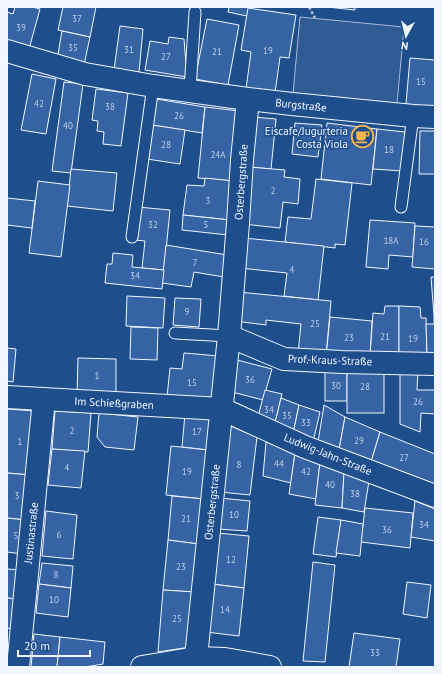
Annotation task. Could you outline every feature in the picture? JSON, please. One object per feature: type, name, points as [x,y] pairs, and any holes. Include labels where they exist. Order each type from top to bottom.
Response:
[{"type":"street","name":"Burgstraße","points":[[7,51],[85,74],[153,86],[248,99],[435,117]]},
{"type":"street","name":"Osterbergstraße","points":[[196,662],[229,336],[248,99]]},
{"type":"street","name":"Prof.-Kraus-Straße","points":[[229,336],[284,359],[435,364]]},
{"type":"street","name":"Im Schießgraben","points":[[7,397],[222,409]]},
{"type":"street","name":"Justinastraße","points":[[18,667],[44,399]]},
{"type":"street","name":"Ludwig-Jahn-Straße","points":[[222,409],[305,447],[435,496]]},
{"type":"street","points":[[142,667],[225,659],[270,667]]},
{"type":"lane","points":[[190,90],[195,12]]},
{"type":"lane","points":[[132,237],[153,86]]},
{"type":"lane","points":[[401,207],[413,116]]},
{"type":"lane","points":[[175,333],[229,336]]},
{"type":"path","points":[[309,7],[315,18]]},
{"type":"shaded area","points":[[300,17],[404,27],[397,104],[293,94]]},
{"type":"building","points":[[15,7],[32,7],[40,9],[29,49],[7,43],[7,12],[13,14]]},
{"type":"building","points":[[63,7],[96,7],[90,37],[58,30]]},
{"type":"building","points":[[229,7],[249,7],[247,16],[228,12]]},
{"type":"building","points":[[327,7],[355,7],[355,10]]},
{"type":"building","points":[[248,8],[296,15],[289,58],[280,57],[275,93],[246,89],[251,52],[241,50]]},
{"type":"building","points":[[207,19],[239,25],[228,85],[195,79]]},
{"type":"building","points":[[120,26],[143,29],[139,72],[114,70]]},
{"type":"building","points":[[62,31],[90,37],[84,65],[57,60]]},
{"type":"building","points":[[169,37],[184,39],[187,77],[145,70],[150,41],[168,44]]},
{"type":"building","points":[[410,58],[435,60],[435,107],[406,104]]},
{"type":"building","points":[[32,74],[56,79],[46,134],[21,130]]},
{"type":"building","points":[[64,82],[83,84],[71,173],[52,171]]},
{"type":"building","points":[[96,89],[128,93],[121,146],[103,144],[104,132],[97,131],[98,121],[92,120]]},
{"type":"building","points":[[156,99],[205,107],[202,133],[152,125]]},
{"type":"building","points":[[205,107],[240,111],[234,181],[198,178]]},
{"type":"building","points":[[253,117],[276,119],[271,169],[249,167]]},
{"type":"building","points":[[295,123],[322,125],[318,157],[292,154]]},
{"type":"building","points":[[327,123],[377,129],[371,185],[321,179]]},
{"type":"building","points":[[152,125],[185,130],[180,164],[147,159]]},
{"type":"building","points":[[377,129],[405,132],[402,171],[373,169]]},
{"type":"building","points":[[420,131],[435,131],[435,174],[419,174]]},
{"type":"building","points":[[249,167],[285,170],[284,177],[300,179],[298,204],[283,202],[280,228],[243,224]]},
{"type":"building","points":[[71,169],[117,173],[113,211],[67,206]]},
{"type":"building","points":[[205,178],[234,181],[230,220],[183,215],[187,185],[204,186]]},
{"type":"building","points":[[316,179],[352,183],[345,245],[335,244],[335,248],[285,242],[288,217],[311,219]]},
{"type":"building","points":[[38,181],[70,185],[61,257],[29,253]]},
{"type":"building","points":[[7,198],[35,201],[32,228],[7,225]]},
{"type":"building","points":[[138,207],[170,210],[164,270],[142,268],[145,241],[135,240]]},
{"type":"building","points":[[183,215],[230,220],[228,235],[182,230]]},
{"type":"building","points":[[370,220],[415,223],[413,257],[389,255],[388,269],[366,267]]},
{"type":"building","points":[[415,226],[435,227],[435,269],[412,267]]},
{"type":"building","points":[[244,238],[324,246],[318,300],[284,296],[287,273],[240,268]]},
{"type":"building","points":[[166,245],[227,255],[224,277],[194,272],[191,287],[162,283]]},
{"type":"building","points":[[113,253],[133,255],[132,267],[164,270],[162,289],[105,283],[107,264],[112,264]]},
{"type":"building","points":[[431,277],[435,277],[435,316],[434,316]]},
{"type":"building","points":[[238,292],[331,301],[326,357],[298,354],[301,324],[266,320],[266,325],[235,321]]},
{"type":"building","points":[[127,296],[165,298],[163,328],[126,326]]},
{"type":"building","points":[[175,298],[201,299],[199,327],[173,325]]},
{"type":"building","points":[[385,306],[399,306],[399,354],[370,355],[373,313],[384,314]]},
{"type":"building","points":[[399,306],[420,307],[421,318],[426,318],[427,353],[399,354]]},
{"type":"building","points":[[434,316],[435,353],[427,353],[426,324],[434,324]]},
{"type":"building","points":[[330,317],[372,321],[370,355],[326,357]]},
{"type":"building","points":[[131,327],[158,328],[157,360],[130,359]]},
{"type":"building","points":[[7,348],[16,349],[13,382],[7,381]]},
{"type":"building","points":[[184,353],[219,356],[214,402],[167,397],[170,368],[182,369]]},
{"type":"building","points":[[78,358],[116,359],[116,395],[77,394]]},
{"type":"building","points":[[237,360],[272,369],[263,400],[228,391]]},
{"type":"building","points":[[400,369],[418,369],[417,390],[435,390],[435,414],[421,413],[420,432],[400,424]]},
{"type":"building","points":[[325,372],[347,372],[347,401],[325,401]]},
{"type":"building","points":[[347,372],[384,372],[384,413],[347,413]]},
{"type":"building","points":[[265,390],[282,394],[274,427],[257,420]]},
{"type":"building","points":[[281,398],[299,405],[293,434],[274,427]]},
{"type":"building","points":[[299,405],[320,412],[313,442],[293,434]]},
{"type":"building","points":[[324,405],[345,417],[339,450],[318,442]]},
{"type":"building","points":[[7,409],[35,411],[30,475],[7,473]]},
{"type":"building","points":[[55,411],[91,413],[88,452],[52,449]]},
{"type":"building","points":[[99,413],[138,417],[134,450],[105,447],[97,437]]},
{"type":"building","points":[[185,414],[212,416],[208,450],[182,447]]},
{"type":"building","points":[[345,417],[380,432],[371,462],[339,450]]},
{"type":"building","points":[[228,425],[257,437],[250,495],[220,492]]},
{"type":"building","points":[[380,432],[435,454],[435,486],[371,462]]},
{"type":"building","points":[[266,442],[295,453],[291,483],[263,476]]},
{"type":"building","points":[[171,446],[208,450],[204,499],[166,495]]},
{"type":"building","points":[[52,449],[85,451],[81,488],[48,485]]},
{"type":"building","points":[[295,453],[320,462],[316,499],[289,494]]},
{"type":"building","points":[[320,462],[344,472],[342,508],[315,505]]},
{"type":"building","points":[[344,472],[369,481],[364,512],[342,508]]},
{"type":"building","points":[[7,473],[30,475],[26,520],[7,518]]},
{"type":"building","points":[[172,496],[204,499],[199,544],[168,540]]},
{"type":"building","points":[[220,498],[250,501],[247,531],[218,529]]},
{"type":"building","points":[[415,501],[435,509],[435,541],[411,537]]},
{"type":"building","points":[[365,508],[413,513],[410,548],[361,542]]},
{"type":"building","points":[[46,511],[77,515],[73,559],[42,556]]},
{"type":"building","points":[[318,517],[341,520],[336,557],[313,554]]},
{"type":"building","points":[[7,518],[26,520],[23,554],[7,552]]},
{"type":"building","points":[[341,520],[363,524],[360,556],[336,553]]},
{"type":"building","points":[[217,533],[249,536],[244,588],[212,584]]},
{"type":"building","points":[[168,540],[199,544],[195,592],[163,590]]},
{"type":"building","points":[[313,562],[335,565],[325,662],[303,661]]},
{"type":"building","points":[[42,563],[73,566],[71,588],[39,584]]},
{"type":"building","points":[[7,569],[21,570],[18,599],[7,598]]},
{"type":"building","points":[[407,582],[431,585],[427,618],[403,614]]},
{"type":"building","points":[[39,584],[71,588],[68,617],[36,613]]},
{"type":"building","points":[[212,584],[244,588],[239,636],[206,632]]},
{"type":"building","points":[[163,590],[195,592],[190,647],[158,652]]},
{"type":"building","points":[[7,598],[18,599],[14,629],[7,628]]},
{"type":"building","points":[[354,633],[400,639],[396,667],[349,667]]},
{"type":"building","points":[[34,634],[60,637],[57,667],[31,667]]},
{"type":"building","points":[[60,637],[105,642],[103,664],[85,667],[57,667]]},
{"type":"place","name":"Eiscafe/Jugurteria Costa Viola","points":[[363,137]]}]
